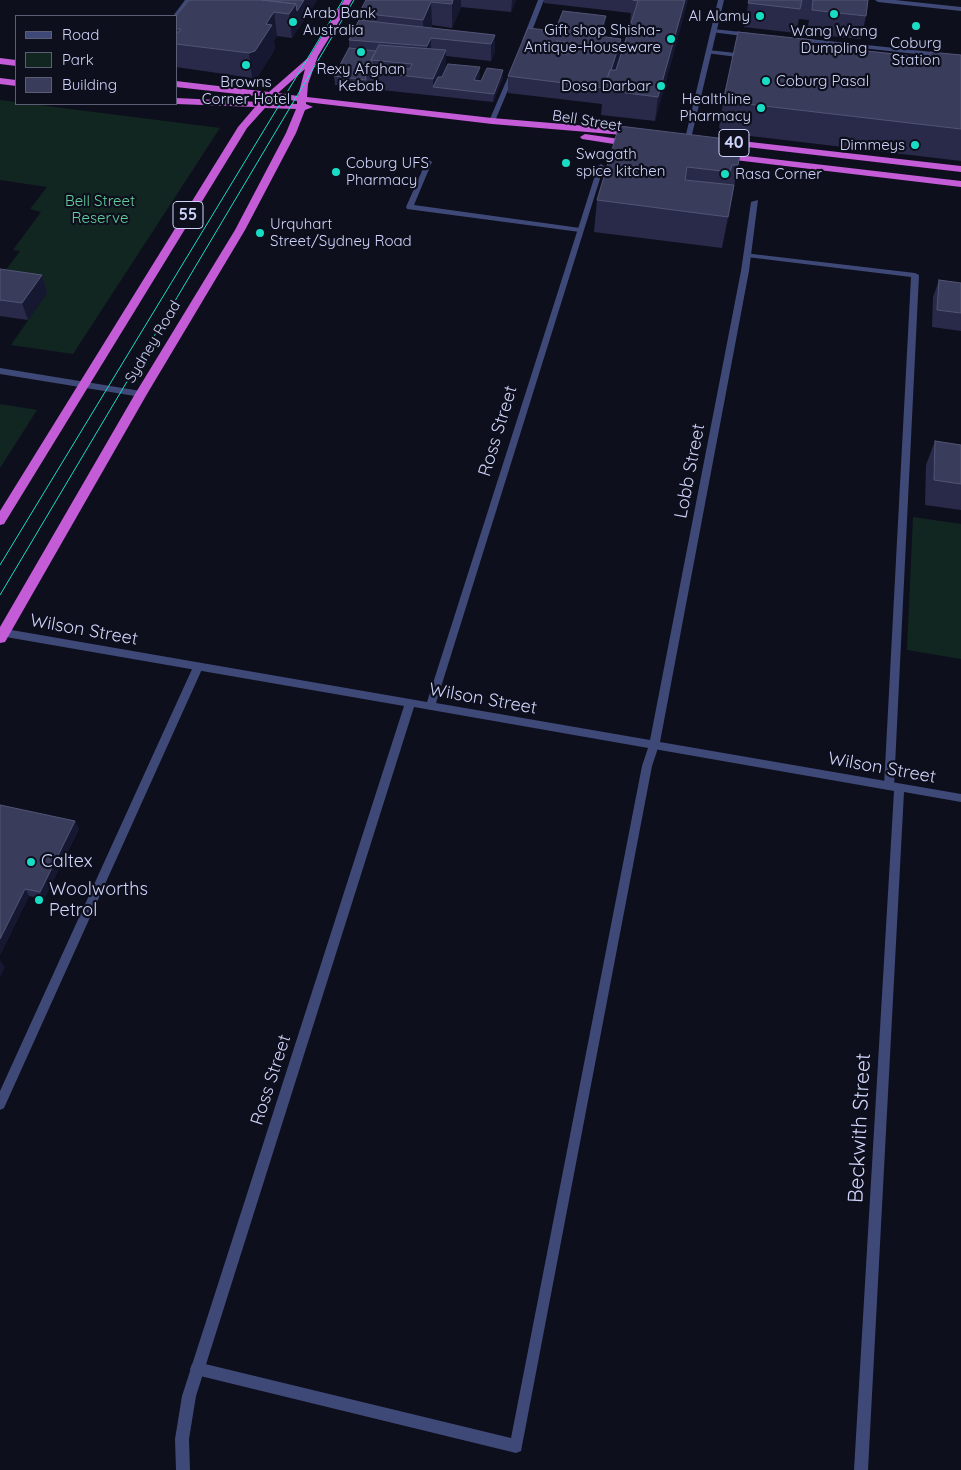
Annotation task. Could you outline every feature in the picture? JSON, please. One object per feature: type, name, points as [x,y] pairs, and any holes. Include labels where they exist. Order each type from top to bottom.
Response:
[{"type":"highway","name":"Sydney Road","points":[[0,521],[243,127],[270,95],[314,56],[348,0]]},
{"type":"highway","name":"Sydney Road","points":[[1,634],[141,394],[240,230],[291,133],[302,103],[304,84],[314,56]]},
{"type":"highway","points":[[0,61],[15,63]]},
{"type":"highway","points":[[0,81],[15,83]]},
{"type":"highway","name":"Bell Street","points":[[178,84],[270,95],[302,103]]},
{"type":"highway","name":"Bell Street","points":[[178,100],[260,106],[302,103],[381,109],[507,123],[647,146]]},
{"type":"highway","name":"Bell Street","points":[[507,123],[649,134]]},
{"type":"highway","name":"40","points":[[717,141],[961,169]]},
{"type":"highway","name":"40","points":[[711,155],[961,184]]},
{"type":"street","points":[[177,15],[188,0]]},
{"type":"street","points":[[524,44],[541,0]]},
{"type":"street","points":[[684,151],[721,0]]},
{"type":"street","points":[[878,0],[961,8]]},
{"type":"street","points":[[713,31],[757,36]]},
{"type":"street","points":[[796,40],[961,57]]},
{"type":"street","points":[[708,52],[752,56]]},
{"type":"street","points":[[492,121],[516,62]]},
{"type":"street","points":[[429,162],[410,207],[580,230]]},
{"type":"street","name":"Ross Street","points":[[430,707],[601,166]]},
{"type":"street","name":"Lobb Street","points":[[197,1369],[516,1446],[646,772],[654,745],[756,202]]},
{"type":"street","name":"Beckwith Street","points":[[747,255],[915,275],[894,787],[862,1470]]},
{"type":"street","points":[[0,370],[141,394]]},
{"type":"street","name":"Wilson Street","points":[[1,634],[961,798]]},
{"type":"street","points":[[0,1104],[198,667]]},
{"type":"street","name":"Ross Street","points":[[183,1470],[182,1440],[189,1396],[410,703]]},
{"type":"green space","name":"Bell Street Reserve","points":[[0,100],[15,102],[15,105],[39,105],[220,128],[73,354],[11,345],[47,293],[0,278],[20,251],[13,250],[41,212],[30,209],[47,187],[0,180]]},
{"type":"green space","points":[[0,404],[37,410],[0,468]]},
{"type":"green space","points":[[913,517],[961,524],[961,659],[907,650]]},
{"type":"building","points":[[189,0],[262,0],[296,4],[289,14],[274,12],[266,24],[272,25],[255,51],[249,53],[178,44],[178,32],[181,29],[178,29],[177,15]]},
{"type":"building","points":[[262,0],[304,0],[297,11],[296,4]]},
{"type":"building","points":[[366,0],[453,0],[452,4],[431,2],[423,20],[359,13]]},
{"type":"building","points":[[633,0],[685,0],[658,97],[603,90],[610,70],[616,70],[638,1]]},
{"type":"building","points":[[749,0],[802,0],[800,9],[748,3]]},
{"type":"building","points":[[813,0],[868,0],[866,16],[812,10]]},
{"type":"building","points":[[563,11],[606,16],[599,36],[621,39],[604,88],[508,76],[528,28],[555,31]],"holes":[[[557,41],[572,43],[567,54],[552,53]]]},
{"type":"building","points":[[359,20],[495,35],[491,44],[431,38],[427,46],[349,40]]},
{"type":"building","points":[[738,32],[813,40],[813,45],[930,58],[930,52],[961,55],[961,129],[730,102],[724,97]]},
{"type":"building","points":[[379,45],[446,50],[433,79],[365,71],[369,64],[410,69],[412,64],[371,60]]},
{"type":"building","points":[[349,48],[376,51],[371,60],[372,64],[369,64],[365,71],[366,80],[334,76]]},
{"type":"building","points":[[448,64],[480,67],[474,80],[481,81],[487,68],[503,70],[494,94],[433,87],[438,77],[442,77]]},
{"type":"building","points":[[619,126],[743,141],[738,165],[732,165],[730,172],[687,167],[685,180],[734,185],[728,217],[597,200]]},
{"type":"building","points":[[0,269],[42,275],[22,303],[0,300]]},
{"type":"building","points":[[939,280],[961,283],[961,313],[937,310]]},
{"type":"building","points":[[935,441],[961,445],[961,484],[934,480]]},
{"type":"building","name":"Caltex","points":[[0,805],[75,821],[40,892],[25,889],[0,939]]},
{"type":"tram line","points":[[0,565],[343,0]]},
{"type":"tram line","points":[[0,595],[354,0]]},
{"type":"place","name":"Wang Wang Dumpling","points":[[834,14]]},
{"type":"place","name":"Al Alamy","points":[[760,16]]},
{"type":"place","name":"Arab Bank Australia","points":[[293,22]]},
{"type":"place","name":"Coburg Station","points":[[916,26]]},
{"type":"place","name":"Gift shop Shisha- Antique-Houseware","points":[[671,39]]},
{"type":"place","name":"Rexy Afghan Kebab","points":[[361,52]]},
{"type":"place","name":"Browns Corner Hotel","points":[[246,65]]},
{"type":"place","name":"Coburg Pasal","points":[[766,81]]},
{"type":"place","name":"Dosa Darbar","points":[[661,86]]},
{"type":"place","name":"Healthline Pharmacy","points":[[761,108]]},
{"type":"place","name":"Dimmeys","points":[[915,145]]},
{"type":"place","name":"Swagath spice kitchen","points":[[566,163]]},
{"type":"place","name":"Coburg UFS Pharmacy","points":[[336,172]]},
{"type":"place","name":"Rasa Corner","points":[[725,174]]},
{"type":"place","name":"Urquhart Street/Sydney Road","points":[[260,233]]},
{"type":"place","name":"Caltex","points":[[31,862]]},
{"type":"place","name":"Woolworths Petrol","points":[[39,900]]}]
